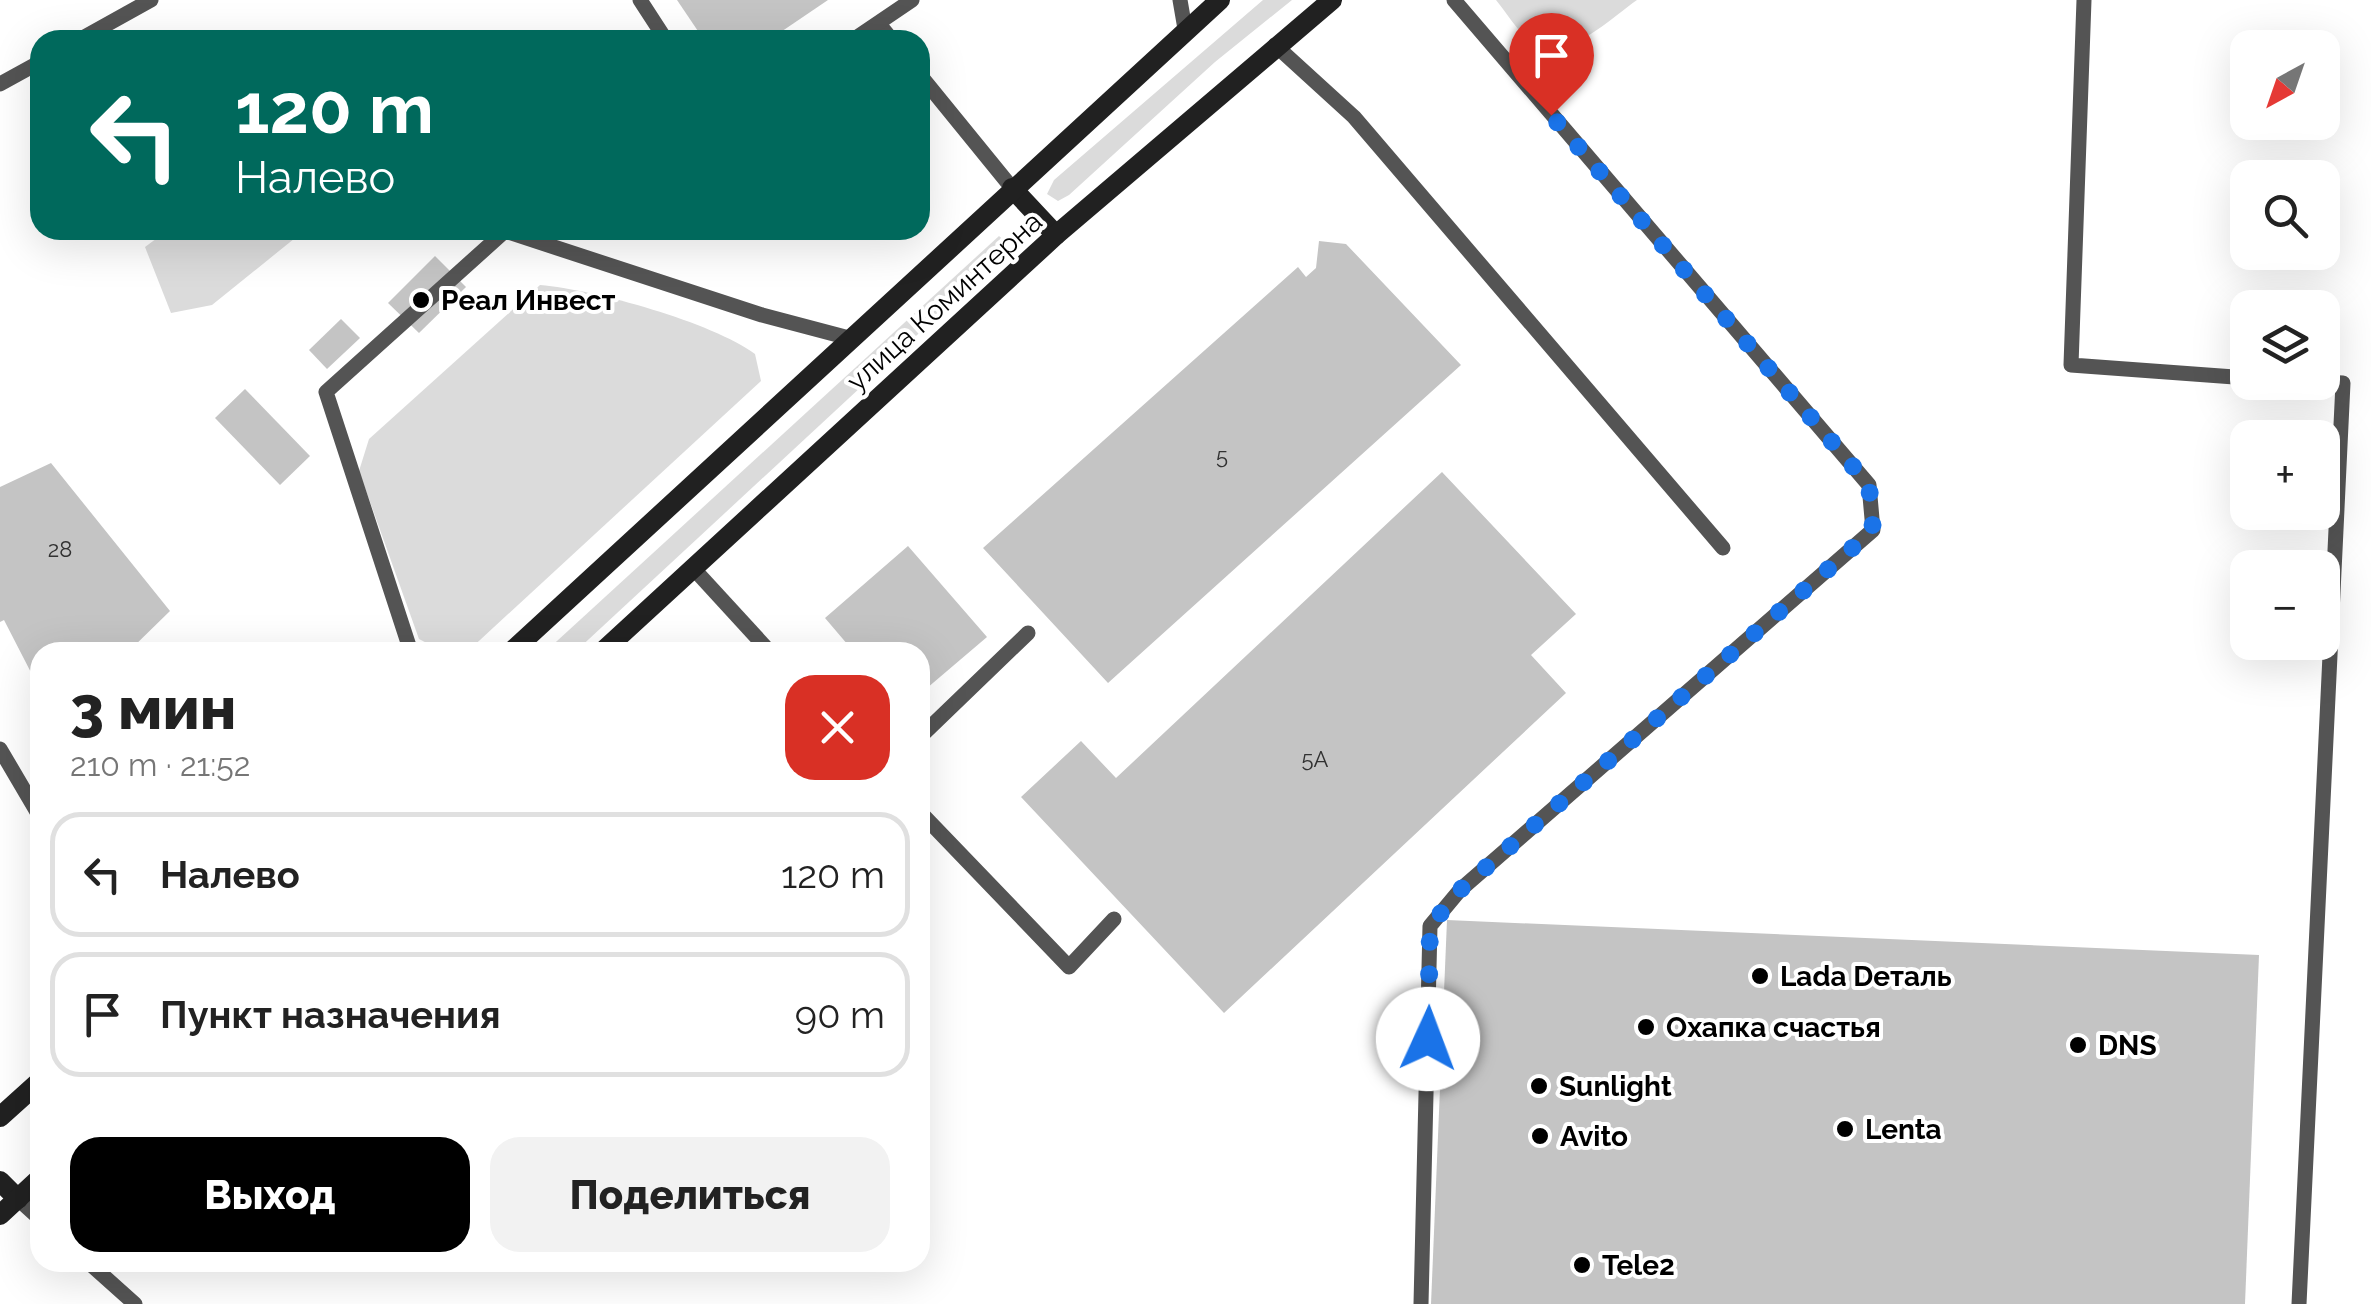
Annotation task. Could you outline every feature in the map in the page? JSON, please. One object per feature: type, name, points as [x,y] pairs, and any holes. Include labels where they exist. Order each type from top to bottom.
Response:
[{"type":"main road","name":"улица Коминтерна","points":[[522,642],[1220,0]]},
{"type":"main road","name":"улица Коминтерна","points":[[613,642],[1056,236],[1332,0]]},
{"type":"main road","points":[[1012,188],[1056,236]]},
{"type":"main road","points":[[0,1117],[30,1090]]},
{"type":"main road","points":[[0,1181],[18,1199]]},
{"type":"main road","points":[[0,1216],[30,1188]]},
{"type":"lane","points":[[97,30],[151,0]]},
{"type":"lane","points":[[640,0],[660,30]]},
{"type":"lane","points":[[870,30],[912,0]]},
{"type":"lane","points":[[1180,0],[1185,30]]},
{"type":"lane","points":[[1421,1304],[1430,926],[1460,890],[1873,530],[1869,485],[1454,0]]},
{"type":"lane","points":[[2084,0],[2072,365],[2230,377]]},
{"type":"lane","points":[[879,24],[884,30]]},
{"type":"lane","points":[[1275,46],[1354,116],[1723,548]]},
{"type":"lane","points":[[0,84],[30,68]]},
{"type":"lane","points":[[930,87],[1012,188]]},
{"type":"lane","points":[[408,642],[326,392],[495,240]]},
{"type":"lane","points":[[533,240],[762,315],[849,338]]},
{"type":"lane","points":[[2298,1304],[2344,383],[2340,383]]},
{"type":"lane","points":[[693,568],[761,642]]},
{"type":"lane","points":[[930,728],[1028,634]]},
{"type":"lane","points":[[0,748],[30,800]]},
{"type":"lane","points":[[930,822],[1069,967],[1114,920]]},
{"type":"lane","points":[[18,1199],[30,1210]]},
{"type":"lane","points":[[99,1272],[135,1304]]},
{"type":"shaded area","points":[[1263,0],[1292,0],[1215,62],[1069,195],[1058,201],[1047,194],[1054,180]]},
{"type":"shaded area","points":[[1496,0],[1637,0],[1584,38],[1554,48],[1526,38]]},
{"type":"shaded area","points":[[999,236],[1007,243],[999,259],[586,642],[556,642]]},
{"type":"shaded area","points":[[154,240],[293,240],[212,305],[171,313],[145,247]]},
{"type":"shaded area","points":[[540,285],[621,301],[711,330],[755,354],[761,381],[478,642],[419,639],[359,471],[369,439]]},
{"type":"building","points":[[677,0],[828,0],[784,30],[697,30]]},
{"type":"building","points":[[1319,241],[1346,244],[1461,365],[1108,683],[983,548],[1298,267],[1306,277],[1316,268]]},
{"type":"building","points":[[435,256],[466,287],[419,333],[388,303]]},
{"type":"building","points":[[341,319],[360,338],[327,369],[309,350]]},
{"type":"building","points":[[245,389],[310,456],[280,485],[215,418]]},
{"type":"building","points":[[51,463],[170,611],[138,642],[30,642],[30,671],[4,620],[0,622],[0,487]]},
{"type":"building","points":[[1442,472],[1576,614],[1531,655],[1566,693],[1224,1013],[1021,797],[1081,741],[1116,778]]},
{"type":"building","points":[[908,546],[987,637],[930,685],[930,642],[845,642],[825,618]]},
{"type":"building","name":"Lenta","points":[[1447,920],[2259,955],[2245,1304],[1431,1304]]},
{"type":"place","name":"Реал Инвест","points":[[421,300]]},
{"type":"place","name":"Lada Dеталь","points":[[1760,976]]},
{"type":"place","name":"Охапка счастья","points":[[1646,1027]]},
{"type":"place","name":"DNS","points":[[2078,1045]]},
{"type":"place","name":"Sunlight","points":[[1539,1086]]},
{"type":"place","name":"Lenta","points":[[1845,1129]]},
{"type":"place","name":"Avito","points":[[1540,1136]]},
{"type":"place","name":"Tele2","points":[[1582,1265]]},
{"type":"route","points":[[1428,1039],[1430,926],[1460,890],[1873,530],[1869,485],[1551,115]]}]
